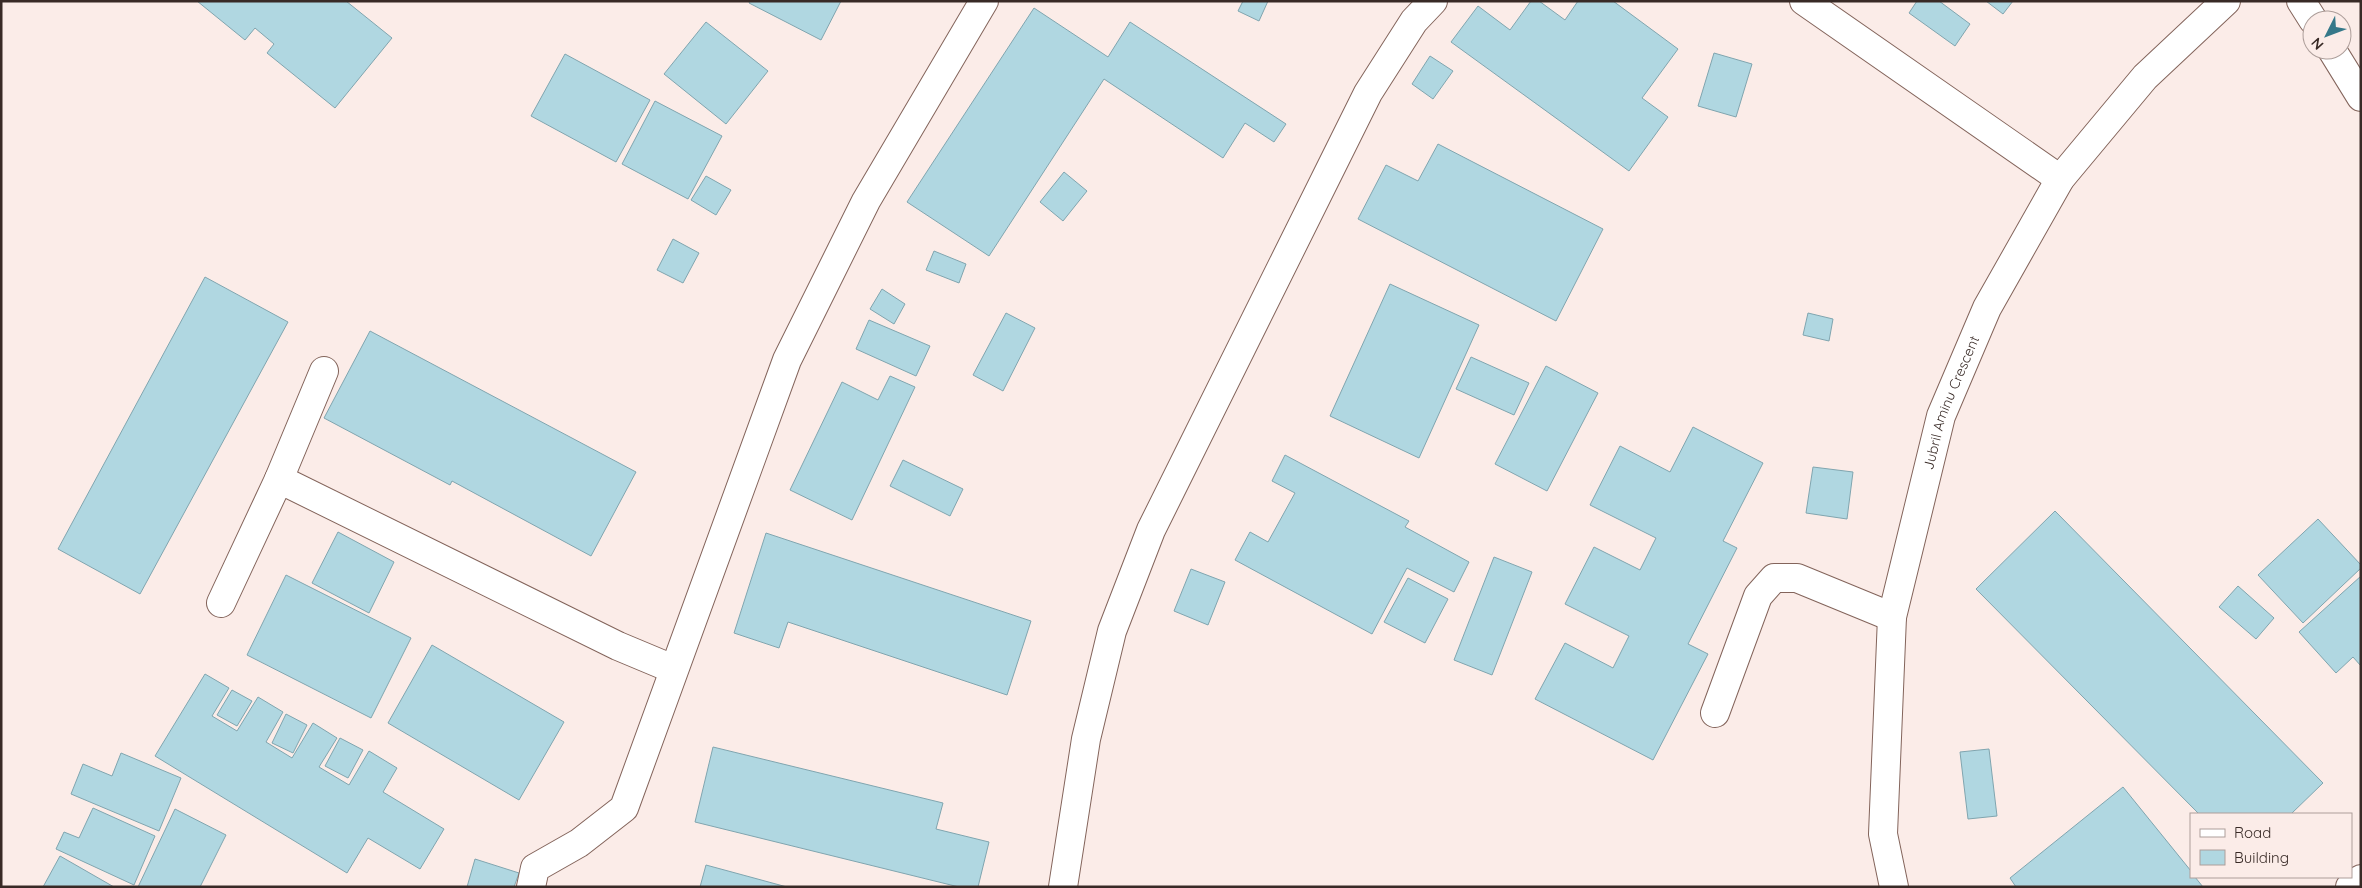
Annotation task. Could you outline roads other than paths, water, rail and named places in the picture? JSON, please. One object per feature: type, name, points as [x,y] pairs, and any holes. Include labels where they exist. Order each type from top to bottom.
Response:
[{"type":"street","points":[[531,887],[535,868],[579,843],[624,808],[787,360],[866,201],[984,1]]},
{"type":"street","points":[[1063,887],[1086,739],[1110,640],[1151,530],[1368,93],[1414,21],[1433,1]]},
{"type":"street","points":[[1804,1],[2060,179]]},
{"type":"street","name":"Jubril Aminu Crescent","points":[[1894,887],[1883,834],[1892,617],[1940,416],[1987,308],[2060,179],[2145,77],[2226,1]]},
{"type":"street","points":[[2338,60],[2361,96]]},
{"type":"street","points":[[221,603],[280,479],[324,370]]},
{"type":"street","points":[[280,479],[618,646],[673,669]]},
{"type":"street","points":[[1715,713],[1758,596],[1774,578],[1797,578],[1892,617]]},
{"type":"street","points":[[2350,887],[2361,879]]}]
